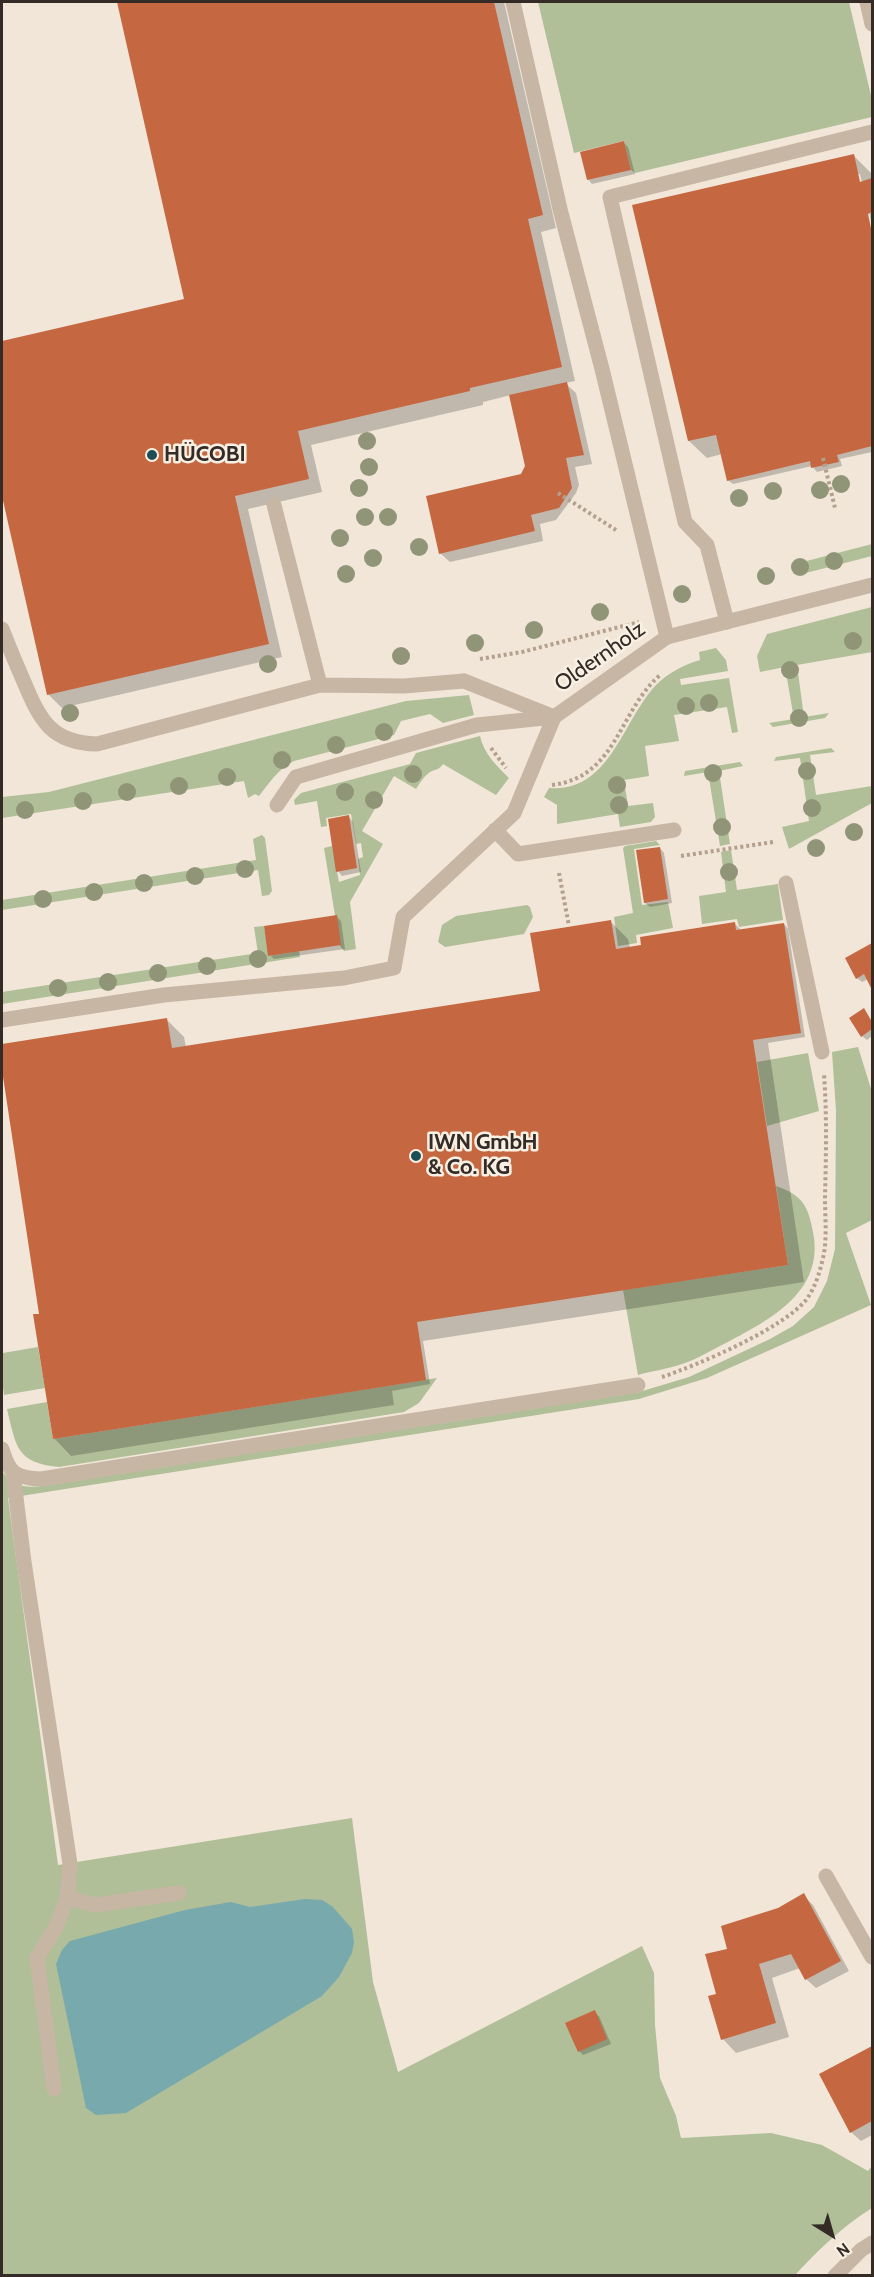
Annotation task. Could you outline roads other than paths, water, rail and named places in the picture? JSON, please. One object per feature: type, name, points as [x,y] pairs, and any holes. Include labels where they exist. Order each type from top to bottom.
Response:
[{"type":"street","points":[[513,2],[560,209],[602,369],[667,637]]},
{"type":"street","points":[[867,2],[873,24]]},
{"type":"street","points":[[727,622],[708,545],[686,522],[610,197],[873,132]]},
{"type":"street","points":[[2,629],[37,711],[47,726],[61,737],[79,744],[97,744],[320,685],[274,505]]},
{"type":"street","name":"Oldernholz","points":[[320,685],[405,686],[464,681],[554,717],[667,637],[873,585]]},
{"type":"street","points":[[2,1020],[164,995],[344,978],[394,968],[404,916],[514,813],[554,717],[477,725],[296,777],[277,805]]},
{"type":"street","points":[[495,830],[518,854],[674,830]]},
{"type":"street","points":[[786,883],[822,1052]]},
{"type":"street","points":[[13,1473],[27,1478],[40,1479],[638,1384]]},
{"type":"street","points":[[2,1449],[13,1473],[24,1563],[70,1864],[67,1898],[57,1924],[37,1958],[54,2089]]},
{"type":"street","points":[[826,1876],[873,1957]]},
{"type":"street","points":[[67,1898],[96,1905],[179,1893]]},
{"type":"street","points":[[835,2276],[861,2250],[873,2243]]},
{"type":"water","points":[[305,1899],[322,1900],[333,1907],[352,1929],[354,1942],[352,1953],[339,1977],[322,1996],[126,2113],[96,2115],[86,2108],[56,1964],[62,1950],[70,1941],[185,1910],[231,1902],[250,1907]]},
{"type":"place","name":"HÜCOBI","points":[[152,455]]},
{"type":"place","name":"IWN GmbH & Co. KG","points":[[416,1156]]}]
